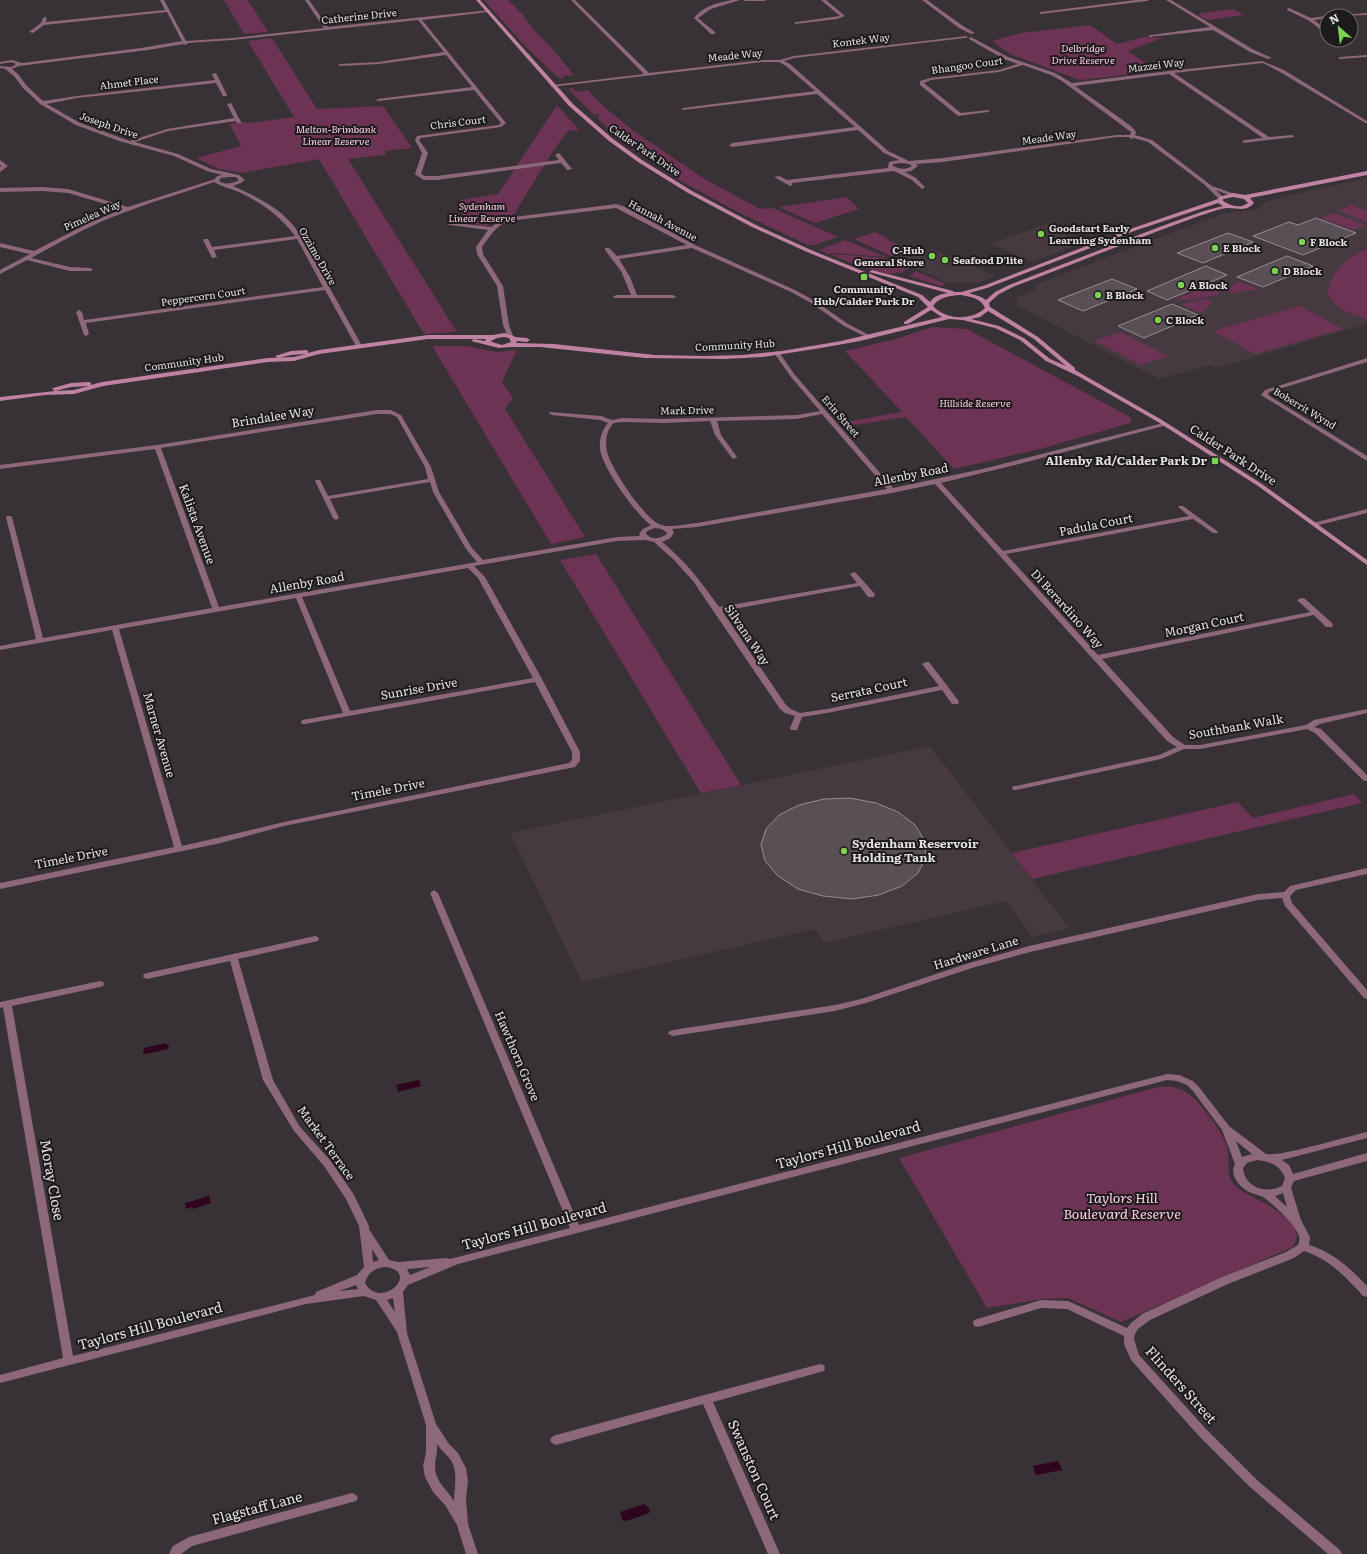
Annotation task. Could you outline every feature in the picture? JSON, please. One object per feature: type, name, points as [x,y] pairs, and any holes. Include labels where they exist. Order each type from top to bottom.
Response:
[{"type":"street","points":[[162,0],[185,43]]},
{"type":"street","points":[[306,0],[327,29]]},
{"type":"street","name":"Calder Park Drive","points":[[478,0],[553,86],[583,117],[610,140],[673,182],[754,226],[918,296],[938,313],[951,317],[981,322],[1022,339],[1048,360],[1080,375],[1162,422],[1260,485],[1367,563]]},
{"type":"street","points":[[574,0],[647,74]]},
{"type":"street","points":[[713,33],[696,18],[700,12],[738,0]]},
{"type":"street","points":[[745,0],[764,0]]},
{"type":"street","points":[[797,23],[838,18],[842,16],[823,0]]},
{"type":"street","points":[[924,0],[984,45],[1001,55],[1022,64],[1053,74],[1071,85],[1129,127],[1134,132],[1132,137]]},
{"type":"street","points":[[1041,13],[1147,0]]},
{"type":"street","points":[[1168,0],[1252,51],[1272,60],[1282,71]]},
{"type":"street","points":[[1289,9],[1310,19],[1319,26]]},
{"type":"street","points":[[31,32],[43,24],[168,11]]},
{"type":"street","name":"Catherine Drive","points":[[2,66],[15,61],[70,57],[185,43],[202,44],[488,11]]},
{"type":"street","points":[[43,24],[44,18]]},
{"type":"street","points":[[1310,19],[1319,18]]},
{"type":"street","name":"Chris Court","points":[[419,19],[504,123],[501,126],[419,137],[417,140],[425,153],[418,172],[421,176],[437,178],[562,161]]},
{"type":"street","points":[[961,27],[965,35]]},
{"type":"street","points":[[1151,36],[1215,28]]},
{"type":"street","points":[[972,35],[978,36],[984,45]]},
{"type":"street","name":"Kontek Way","points":[[780,61],[794,57],[972,35]]},
{"type":"street","points":[[1252,51],[1262,61],[1282,71],[1367,124]]},
{"type":"street","points":[[340,65],[379,63],[447,53]]},
{"type":"street","points":[[1340,58],[1367,56]]},
{"type":"street","name":"Catherine Drive","points":[[2,66],[18,66],[70,57]]},
{"type":"street","name":"Mazzei Way","points":[[1071,85],[1272,60]]},
{"type":"street","points":[[15,61],[20,62],[16,75]]},
{"type":"street","name":"Meade Way","points":[[553,86],[762,61],[780,61],[788,65],[886,152],[911,165],[1109,138],[1132,137],[1153,145],[1207,184]]},
{"type":"street","name":"Bhangoo Court","points":[[988,111],[960,115],[922,84],[922,82],[930,79],[999,71],[1022,64]]},
{"type":"street","name":"Joseph Drive","points":[[2,66],[16,75],[25,87],[42,103],[78,124],[176,155],[209,170],[229,175]]},
{"type":"street","points":[[1169,72],[1268,139]]},
{"type":"street","points":[[214,74],[225,95]]},
{"type":"street","name":"Ahmet Place","points":[[42,103],[77,97],[218,81]]},
{"type":"street","points":[[378,100],[476,88]]},
{"type":"street","points":[[683,109],[819,92]]},
{"type":"street","points":[[131,142],[167,130],[238,120],[229,104]]},
{"type":"street","points":[[732,145],[860,128]]},
{"type":"street","points":[[1245,142],[1292,136]]},
{"type":"street","name":"Meade Way","points":[[886,152],[890,164]]},
{"type":"street","points":[[558,155],[569,169]]},
{"type":"street","points":[[0,162],[5,167],[0,170]]},
{"type":"street","points":[[890,164],[896,170],[914,179],[922,187]]},
{"type":"street","points":[[862,172],[890,164],[911,165]]},
{"type":"street","points":[[787,182],[862,172],[896,170],[911,165]]},
{"type":"street","points":[[911,165],[914,179]]},
{"type":"street","name":"Joseph Drive","points":[[209,170],[217,181]]},
{"type":"street","points":[[960,294],[985,287],[1096,243],[1220,199],[1233,196],[1245,197],[1367,173]]},
{"type":"street","points":[[217,181],[229,175]]},
{"type":"street","name":"Ozzimo Drive","points":[[229,175],[240,177],[242,180],[238,183],[243,192]]},
{"type":"street","points":[[777,177],[795,187]]},
{"type":"street","points":[[217,181],[226,185],[238,183]]},
{"type":"street","name":"Pimelea Way","points":[[0,272],[86,227],[125,210],[217,181]]},
{"type":"street","points":[[1207,184],[1233,196]]},
{"type":"street","points":[[1207,184],[1220,199],[1222,204],[1229,206],[1244,207],[1250,205],[1251,201],[1283,190]]},
{"type":"street","name":"Ozzimo Drive","points":[[226,185],[243,192],[278,213],[287,221],[299,237],[358,346]]},
{"type":"street","points":[[0,190],[42,189],[68,191],[125,210]]},
{"type":"street","points":[[1245,197],[1251,201]]},
{"type":"street","name":"Hannah Avenue","points":[[511,340],[506,325],[500,286],[480,254],[479,247],[491,229],[501,221],[616,206],[621,207],[693,246],[793,291],[813,302],[865,337]]},
{"type":"street","points":[[951,317],[972,317],[980,315],[1002,290],[1183,220],[1229,206]]},
{"type":"street","points":[[450,223],[491,229]]},
{"type":"street","points":[[210,249],[299,237]]},
{"type":"street","points":[[206,240],[214,258]]},
{"type":"street","points":[[1096,243],[1109,248]]},
{"type":"street","points":[[0,244],[35,253]]},
{"type":"street","points":[[616,258],[693,246]]},
{"type":"street","points":[[608,249],[616,258],[630,283],[634,296]]},
{"type":"street","points":[[26,258],[70,269],[90,270]]},
{"type":"street","name":"Calder Park Drive","points":[[840,263],[976,297],[987,306],[1036,338],[1080,375]]},
{"type":"street","points":[[1034,267],[1046,272]]},
{"type":"street","name":"Peppercorn Court","points":[[82,322],[326,288]]},
{"type":"street","name":"Community Hub","points":[[893,330],[922,314],[931,306],[932,301],[936,298],[943,295],[960,294]]},
{"type":"street","points":[[616,297],[673,297]]},
{"type":"street","points":[[78,312],[86,334]]},
{"type":"street","name":"Community Hub","points":[[0,400],[45,393],[74,392],[102,384],[268,360],[294,359],[319,352],[428,337],[492,337],[500,335],[511,340],[627,355],[706,358],[777,353],[834,344],[951,317]]},
{"type":"street","points":[[500,335],[506,325]]},
{"type":"street","points":[[489,343],[488,340],[492,337]]},
{"type":"street","name":"Community Hub","points":[[387,342],[461,340],[489,343],[493,346],[500,347],[511,340]]},
{"type":"street","name":"Erin Street","points":[[777,353],[793,376],[892,491]]},
{"type":"street","name":"Boberrit Wynd","points":[[1367,360],[1267,391],[1264,395],[1367,458]]},
{"type":"street","name":"Brindalee Way","points":[[0,467],[157,446],[386,411],[399,416],[428,468],[436,492],[476,564]]},
{"type":"street","name":"Mark Drive","points":[[552,413],[602,418],[612,422],[622,420],[713,420],[797,417],[824,412]]},
{"type":"street","points":[[713,420],[718,435],[734,457]]},
{"type":"street","points":[[612,422],[607,426],[604,436],[604,453],[617,477],[644,515],[668,533]]},
{"type":"street","name":"Allenby Road","points":[[655,540],[668,533],[696,525],[892,491],[1018,464],[1162,422]]},
{"type":"street","name":"Kalista Avenue","points":[[157,446],[216,609]]},
{"type":"street","points":[[326,498],[432,480]]},
{"type":"street","points":[[318,481],[336,518]]},
{"type":"street","name":"Di Berardino Way","points":[[937,482],[1170,739],[1183,747]]},
{"type":"street","points":[[1181,507],[1215,532]]},
{"type":"street","points":[[1317,526],[1367,513]]},
{"type":"street","points":[[644,515],[645,532],[655,540]]},
{"type":"street","points":[[9,517],[40,640]]},
{"type":"street","name":"Padula Court","points":[[1002,554],[1195,517]]},
{"type":"street","points":[[645,532],[658,526]]},
{"type":"street","name":"Allenby Road","points":[[0,648],[617,539],[645,532]]},
{"type":"street","name":"Silvana Way","points":[[668,533],[672,553]]},
{"type":"street","name":"Silvana Way","points":[[655,540],[672,553],[687,569],[717,610],[783,707],[788,711],[799,715]]},
{"type":"street","name":"Timele Drive","points":[[0,886],[221,840],[284,824],[572,765],[578,757],[576,752],[538,679],[481,577],[476,564]]},
{"type":"street","points":[[854,574],[871,595]]},
{"type":"street","points":[[717,610],[861,584]]},
{"type":"street","points":[[298,595],[348,715]]},
{"type":"street","points":[[1300,600],[1329,625]]},
{"type":"street","name":"Morgan Court","points":[[1096,658],[1315,613]]},
{"type":"street","name":"Marner Avenue","points":[[115,627],[179,849]]},
{"type":"street","points":[[926,664],[955,702]]},
{"type":"street","name":"Sunrise Drive","points":[[305,722],[538,679]]},
{"type":"street","name":"Serrata Court","points":[[799,715],[809,715],[943,687]]},
{"type":"street","name":"Southbank Walk","points":[[1016,788],[1161,757],[1183,747],[1200,747],[1308,727],[1317,722],[1367,711]]},
{"type":"street","points":[[794,728],[799,715]]},
{"type":"street","points":[[1308,727],[1318,731],[1367,779]]},
{"type":"street","points":[[1367,870],[1293,888],[1286,895],[1288,904],[1367,996]]},
{"type":"street","name":"Hawthorn Grove","points":[[434,893],[576,1229]]},
{"type":"street","name":"Hardware Lane","points":[[673,1033],[856,1003],[1029,949],[1258,897],[1286,895]]},
{"type":"street","points":[[147,976],[315,939]]},
{"type":"street","name":"Market Terrace","points":[[233,957],[268,1080],[297,1129],[327,1163],[350,1198],[365,1230],[386,1263]]},
{"type":"street","name":"Moray Close","points":[[69,1362],[4,1004],[100,984]]},
{"type":"street","name":"Taylors Hill Boulevard","points":[[405,1282],[456,1261],[1167,1077],[1180,1078],[1190,1082],[1226,1129],[1240,1164]]},
{"type":"street","name":"Taylors Hill Boulevard","points":[[1226,1129],[1267,1157]]},
{"type":"street","points":[[1367,1135],[1293,1154],[1249,1158],[1240,1164],[1237,1174],[1244,1185],[1258,1192],[1274,1194],[1288,1183],[1367,1157]]},
{"type":"street","points":[[978,1323],[1041,1304],[1068,1305],[1128,1334],[1134,1325],[1146,1317],[1224,1281],[1290,1255],[1303,1246],[1305,1237],[1296,1220],[1284,1166],[1267,1157]]},
{"type":"street","points":[[1266,1194],[1296,1220]]},
{"type":"street","name":"Market Terrace","points":[[365,1230],[369,1268]]},
{"type":"street","points":[[1303,1246],[1315,1250],[1336,1262],[1367,1293]]},
{"type":"street","name":"Taylors Hill Boulevard","points":[[398,1266],[456,1261]]},
{"type":"street","points":[[386,1263],[398,1266],[405,1274],[405,1282],[398,1292],[386,1297],[379,1297],[364,1292],[360,1283],[364,1273],[374,1265],[386,1263]]},
{"type":"street","name":"Taylors Hill Boulevard","points":[[306,1300],[361,1278]]},
{"type":"street","name":"Taylors Hill Boulevard","points":[[0,1379],[306,1300],[364,1292]]},
{"type":"street","points":[[398,1292],[402,1333],[431,1425],[444,1447],[454,1456],[460,1468],[462,1481],[460,1499],[462,1524]]},
{"type":"street","points":[[379,1297],[402,1333]]},
{"type":"street","name":"Flinders Street","points":[[1128,1334],[1129,1345],[1135,1357],[1202,1432],[1254,1484],[1336,1554]]},
{"type":"street","points":[[556,1440],[820,1368]]},
{"type":"street","name":"Swanston Court","points":[[706,1399],[774,1554]]},
{"type":"street","points":[[431,1425],[432,1452],[429,1466],[431,1477],[437,1489],[449,1502],[462,1524],[472,1554]]},
{"type":"street","name":"Flagstaff Lane","points":[[175,1554],[176,1550],[189,1542],[352,1498]]},
{"type":"shaded area","points":[[1367,178],[1367,324],[1216,368],[1210,365],[1159,379],[1016,305],[1017,297],[1039,288],[1034,285],[1224,213],[1254,210],[1266,202],[1282,197]]},
{"type":"shaded area","name":"Goodstart Early Learning Sydenham","points":[[1049,223],[1077,245],[1032,262],[990,244]]},
{"type":"shaded area","points":[[934,249],[995,276],[978,283],[946,282],[898,261]]},
{"type":"shaded area","points":[[930,746],[1069,928],[1032,937],[1006,901],[824,943],[815,929],[582,982],[510,833]]},
{"type":"shaded area","points":[[166,1043],[169,1046],[168,1049],[146,1054],[143,1053],[144,1048]]},
{"type":"shaded area","points":[[419,1080],[421,1086],[398,1092],[396,1085]]},
{"type":"shaded area","points":[[209,1196],[211,1203],[193,1209],[192,1207],[186,1209],[185,1203]]},
{"type":"shaded area","points":[[1058,1461],[1062,1470],[1036,1475],[1033,1466]]},
{"type":"shaded area","points":[[645,1504],[650,1510],[649,1513],[626,1521],[622,1520],[620,1512]]},
{"type":"green space","points":[[224,0],[248,0],[268,32],[244,34]]},
{"type":"green space","points":[[484,0],[508,0],[523,15],[534,30],[550,46],[574,75],[563,76],[564,79],[557,77],[524,45]]},
{"type":"green space","points":[[1233,9],[1245,15],[1207,20],[1198,15],[1201,14],[1200,13]]},
{"type":"green space","name":"Delbridge Drive Reserve","points":[[1090,25],[1117,44],[1144,37],[1162,38],[1128,51],[1157,71],[1080,80],[1010,54],[992,41],[1021,33]]},
{"type":"green space","name":"Melton-Brimbank Linear Reserve","points":[[272,38],[317,109],[383,106],[412,148],[385,151],[386,154],[384,155],[348,159],[457,332],[424,334],[319,159],[242,173],[219,169],[196,158],[241,146],[230,124],[243,122],[251,123],[294,117],[248,41]]},
{"type":"green space","points":[[573,88],[576,92],[588,90],[602,105],[635,132],[703,178],[760,209],[773,208],[838,237],[814,245],[808,245],[736,211],[679,180],[616,138],[597,117],[600,116],[598,114],[594,115],[568,89]]},
{"type":"green space","name":"Sydenham Linear Reserve","points":[[557,105],[579,130],[568,131],[553,151],[513,216],[497,220],[486,226],[461,222],[461,200],[498,194]]},
{"type":"green space","points":[[847,197],[859,209],[815,223],[779,207]]},
{"type":"green space","points":[[1351,205],[1367,211],[1367,222],[1338,211]]},
{"type":"green space","points":[[1334,213],[1366,225],[1353,230],[1321,218]]},
{"type":"green space","points":[[875,232],[886,237],[888,240],[917,253],[906,257],[900,255],[891,256],[854,239]]},
{"type":"green space","points":[[845,240],[886,257],[835,253],[828,254],[819,250]]},
{"type":"green space","points":[[1367,249],[1367,319],[1354,315],[1339,307],[1327,293],[1333,278],[1341,266],[1352,256]]},
{"type":"green space","points":[[832,255],[885,258],[909,268],[901,273],[898,272],[890,274],[861,267]]},
{"type":"green space","points":[[916,271],[946,284],[940,286],[909,276]]},
{"type":"green space","points":[[1238,281],[1258,289],[1233,293],[1227,291]]},
{"type":"green space","points":[[1203,288],[1209,288],[1221,293],[1218,295],[1187,300],[1174,300]]},
{"type":"green space","points":[[1207,299],[1212,302],[1201,313],[1181,305],[1189,302]]},
{"type":"green space","points":[[1300,306],[1343,329],[1255,354],[1213,331]]},
{"type":"green space","name":"Hillside Reserve","points":[[932,327],[967,329],[1132,418],[1130,423],[1044,448],[954,469],[906,417],[849,426],[845,422],[902,412],[845,351],[896,339]]},
{"type":"green space","points":[[1121,332],[1168,356],[1141,365],[1095,341]]},
{"type":"green space","points":[[432,346],[466,346],[496,352],[517,350],[502,382],[513,398],[505,409],[585,537],[551,544]]},
{"type":"green space","points":[[596,554],[741,785],[701,793],[560,560]]},
{"type":"green space","points":[[1354,794],[1362,803],[1032,879],[1012,853],[1238,802],[1253,818]]},
{"type":"green space","name":"Taylors Hill Boulevard Reserve","points":[[1164,1086],[1179,1089],[1188,1093],[1201,1106],[1214,1122],[1226,1144],[1228,1151],[1229,1171],[1232,1182],[1244,1192],[1275,1210],[1290,1222],[1295,1229],[1297,1236],[1293,1247],[1121,1322],[1068,1298],[1043,1299],[987,1308],[899,1158]]},
{"type":"building","name":"F Block","points":[[1316,218],[1356,233],[1303,255],[1253,236],[1289,222],[1298,225]]},
{"type":"building","name":"E Block","points":[[1228,233],[1253,242],[1203,263],[1177,253]]},
{"type":"building","name":"D Block","points":[[1287,256],[1313,266],[1263,287],[1237,277]]},
{"type":"building","name":"A Block","points":[[1206,266],[1227,275],[1167,300],[1147,291]]},
{"type":"building","name":"B Block","points":[[1112,279],[1137,289],[1083,311],[1058,300]]},
{"type":"building","name":"C Block","points":[[1172,304],[1198,315],[1144,338],[1118,326]]},
{"type":"building","name":"Sydenham Reservoir Holding Tank","points":[[850,798],[876,803],[898,812],[915,825],[925,841],[926,857],[918,873],[902,886],[879,895],[852,899],[823,896],[798,889],[778,876],[765,861],[761,845],[766,829],[779,815],[799,805],[824,799]]},
{"type":"place","name":"Goodstart Early Learning Sydenham","points":[[1041,234]]},
{"type":"place","name":"F Block","points":[[1302,242]]},
{"type":"place","name":"E Block","points":[[1215,248]]},
{"type":"place","name":"C-Hub General Store","points":[[932,256]]},
{"type":"place","name":"Seafood D'lite","points":[[945,260]]},
{"type":"place","name":"D Block","points":[[1275,271]]},
{"type":"place","name":"Community Hub/Calder Park Dr","points":[[864,277]]},
{"type":"place","name":"A Block","points":[[1181,285]]},
{"type":"place","name":"B Block","points":[[1098,295]]},
{"type":"place","name":"C Block","points":[[1158,320]]},
{"type":"place","name":"Allenby Rd/Calder Park Dr","points":[[1215,461]]},
{"type":"place","name":"Sydenham Reservoir Holding Tank","points":[[844,851]]}]
